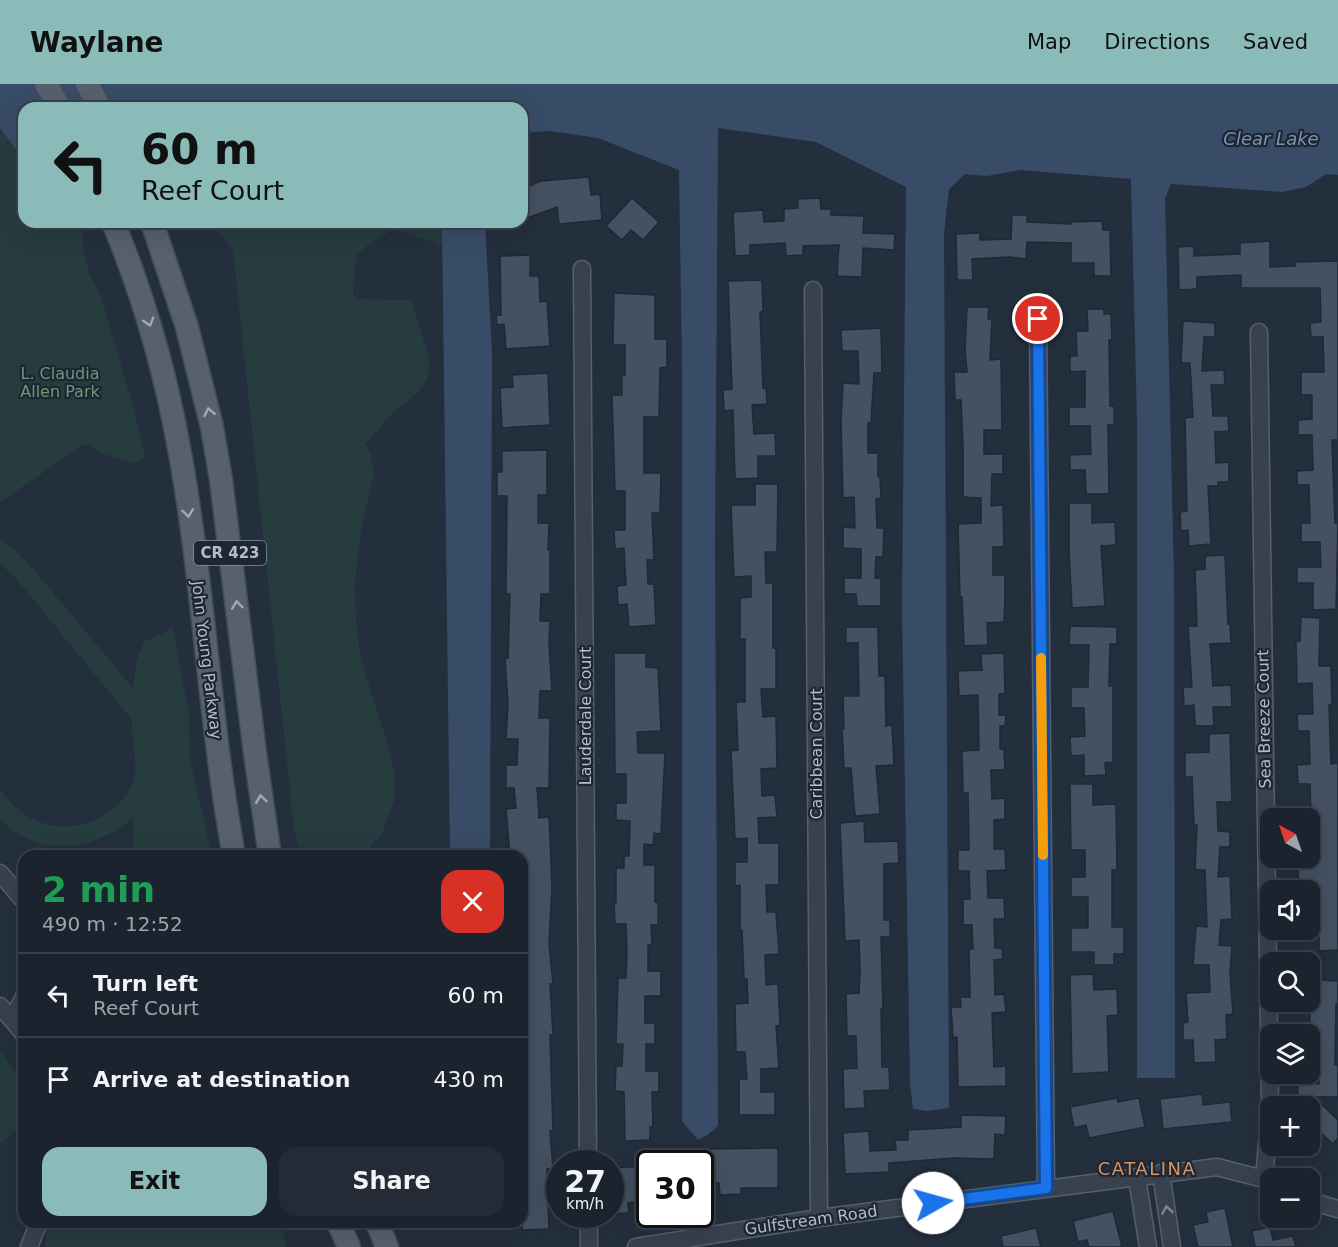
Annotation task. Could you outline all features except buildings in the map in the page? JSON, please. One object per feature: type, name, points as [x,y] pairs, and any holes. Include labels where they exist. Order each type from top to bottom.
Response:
[{"type":"main road","points":[[46,84],[56,102]]},
{"type":"main road","points":[[87,84],[97,102]]},
{"type":"main road","name":"John Young Parkway","points":[[115,228],[131,267],[160,362],[179,446],[233,850]]},
{"type":"main road","name":"CR 423","points":[[154,228],[188,327],[202,380],[221,480],[269,850]]},
{"type":"main road","points":[[341,1228],[349,1247]]},
{"type":"main road","points":[[379,1228],[387,1247]]},
{"type":"street","name":"Lauderdale Court","points":[[582,269],[588,1150]]},
{"type":"street","name":"Caribbean Court","points":[[813,290],[819,1218]]},
{"type":"street","points":[[1038,319],[1046,1188]]},
{"type":"street","name":"Sea Breeze Court","points":[[1259,332],[1269,1108],[1267,1168]]},
{"type":"street","points":[[0,873],[18,893]]},
{"type":"street","points":[[0,1006],[18,1027]]},
{"type":"street","points":[[12,1020],[18,1008]]},
{"type":"street","name":"Gulfstream Road","points":[[636,1247],[819,1218],[1216,1167],[1260,1179]]},
{"type":"street","points":[[1161,1173],[1172,1247]]},
{"type":"street","points":[[1137,1178],[1148,1247]]},
{"type":"street","points":[[1320,1204],[1338,1209]]},
{"type":"street","points":[[29,1247],[37,1228]]},
{"type":"street","points":[[589,1228],[589,1247]]},
{"type":"green space","name":"L. Claudia Allen Park","points":[[0,126],[18,147],[18,228],[82,228],[84,253],[89,273],[101,296],[145,457],[135,463],[103,454],[85,444],[0,502]]},
{"type":"green space","points":[[214,228],[442,228],[442,245],[393,229],[356,256],[353,292],[355,299],[411,300],[429,357],[425,383],[365,444],[370,452],[374,474],[362,523],[355,583],[356,623],[361,660],[395,774],[394,801],[382,834],[367,850],[299,850],[294,829],[233,250]]},
{"type":"green space","points":[[0,540],[28,563],[133,688],[136,664],[144,642],[173,628],[189,715],[190,760],[211,850],[132,850],[134,817],[102,837],[67,846],[32,841],[0,819],[0,790],[19,810],[38,821],[61,826],[85,824],[107,813],[128,793],[133,782],[135,764],[132,722],[129,716],[13,575],[0,564]]},
{"type":"green space","points":[[0,1052],[18,1074],[18,1128],[0,1144]]},
{"type":"green space","points":[[47,1228],[282,1228],[286,1247],[45,1247]]},
{"type":"water","name":"Clear Lake","points":[[0,84],[1338,84],[1338,175],[1326,174],[1306,187],[1282,192],[1171,184],[1165,198],[1174,578],[1175,1078],[1137,1078],[1137,420],[1131,179],[1021,170],[987,176],[965,174],[949,189],[944,233],[949,1108],[927,1111],[913,1109],[910,1082],[902,610],[906,187],[816,142],[718,128],[715,544],[718,1126],[698,1140],[682,1121],[682,363],[679,170],[598,138],[550,131],[528,133],[528,102],[18,102],[18,152],[0,128]]},
{"type":"water","points":[[442,228],[485,228],[492,353],[490,850],[450,850]]},
{"type":"slow traffic","points":[[1041,658],[1043,855]]},
{"type":"district","name":"CATALINA","points":[[1147,1168]]},
{"type":"route","points":[[933,1203],[1046,1188],[1038,319]]}]
